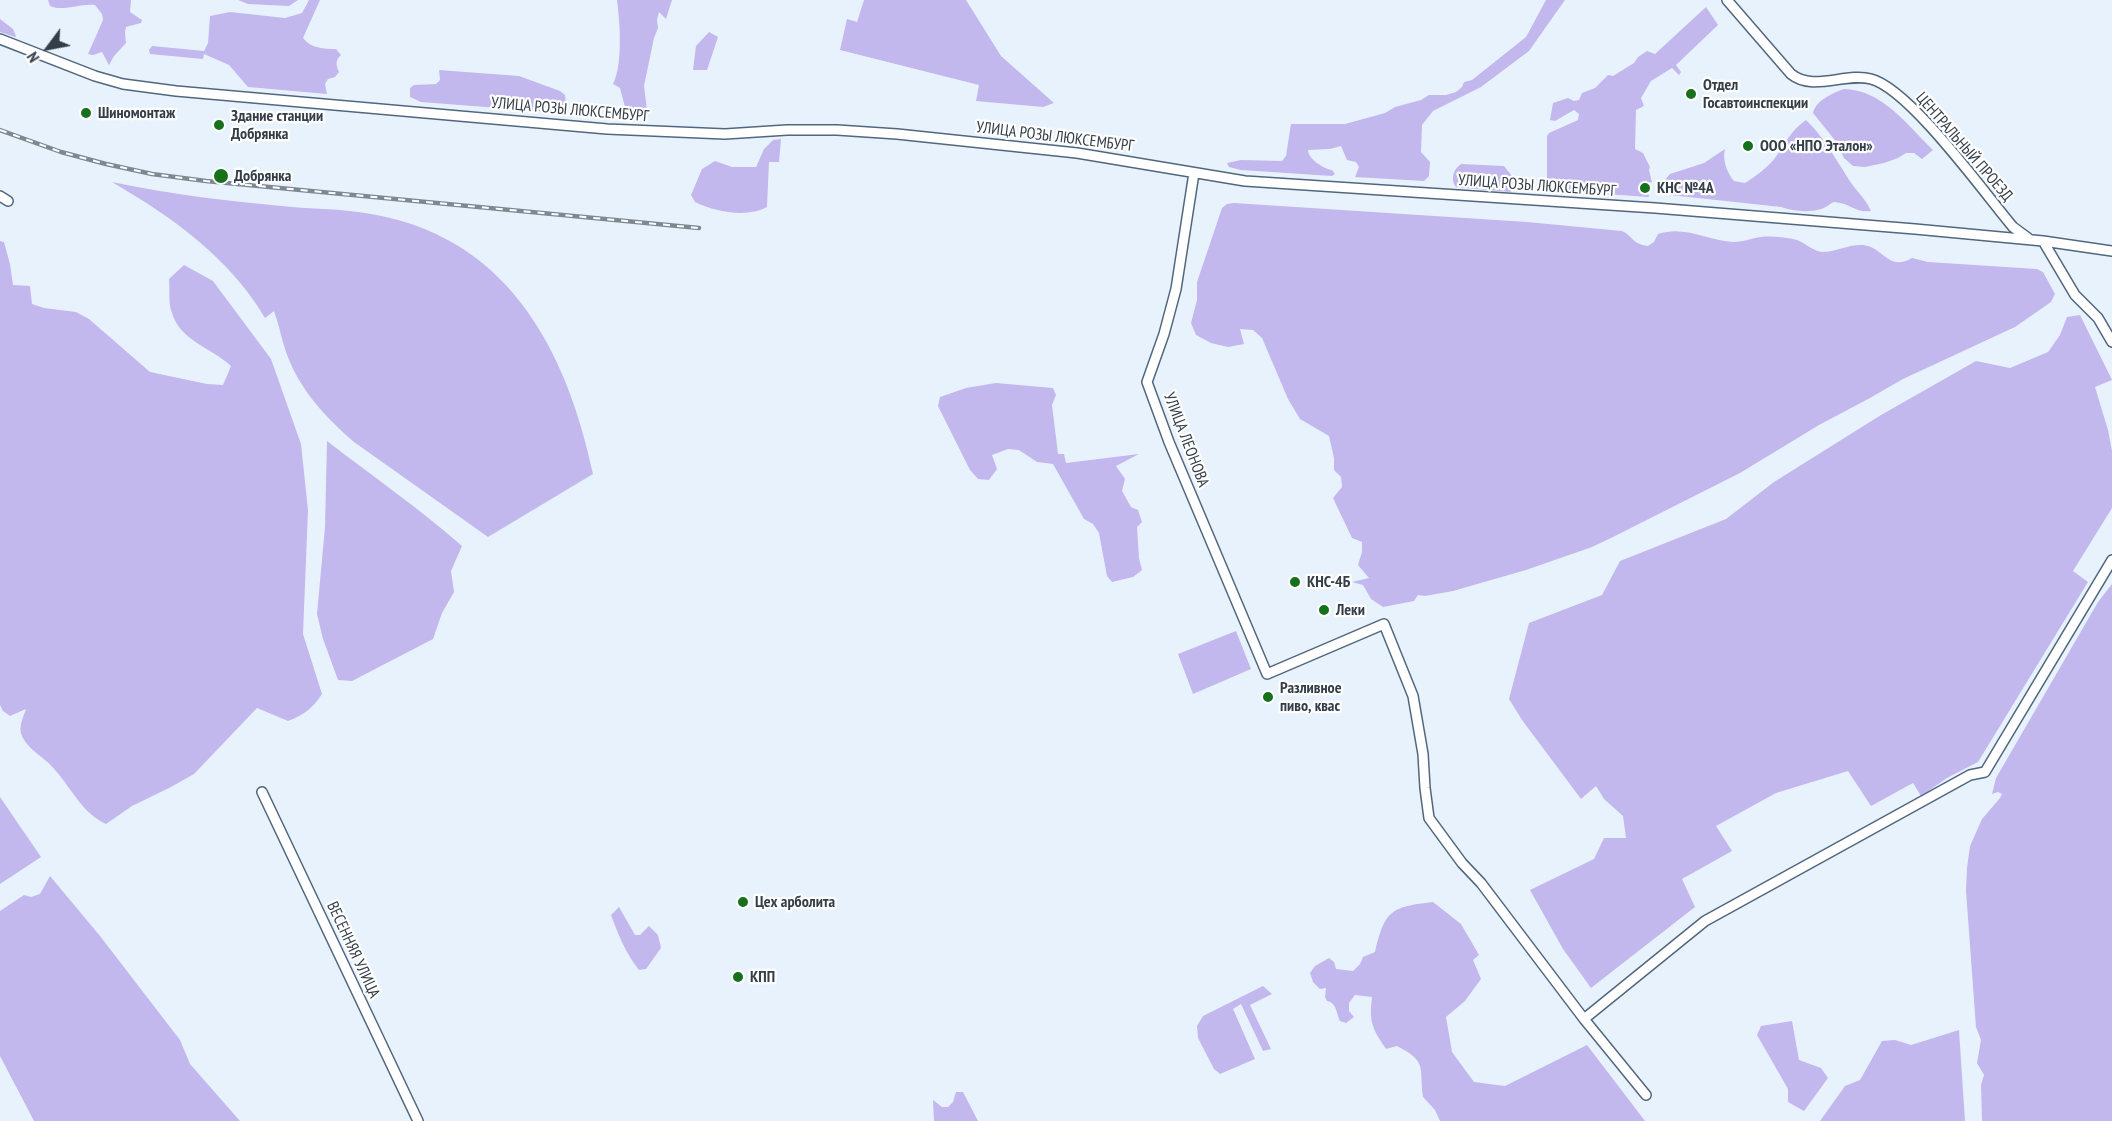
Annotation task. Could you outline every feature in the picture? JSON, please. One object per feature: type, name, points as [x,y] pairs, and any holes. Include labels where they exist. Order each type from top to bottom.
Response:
[{"type":"street","name":"ЦЕНТРАЛЬНЫЙ ПРОЕЗД","points":[[1727,0],[1791,74],[1798,79],[1815,81],[1846,77],[1872,79],[1893,91],[1914,109],[2013,227],[2031,240]]},
{"type":"street","name":"УЛИЦА РОЗЫ ЛЮКСЕМБУРГ","points":[[0,39],[95,76],[123,84],[176,91],[616,129],[725,134],[787,130],[878,132],[1118,158],[1245,181],[1655,208],[2043,241],[2112,251]]},
{"type":"street","name":"УЛИЦА ЛЕОНОВА","points":[[1194,172],[1176,289],[1164,334],[1147,382],[1168,442],[1267,674],[1384,624],[1413,696],[1424,754],[1425,788],[1430,818],[1462,863],[1481,883],[1584,1019]]},
{"type":"street","points":[[2043,241],[2075,295],[2098,318],[2112,342]]},
{"type":"street","points":[[1646,1095],[1584,1019],[1705,921],[1970,775],[1985,772],[2112,560]]},
{"type":"street","name":"ВЕСЕННЯЯ УЛИЦА","points":[[262,792],[418,1121]]},
{"type":"shaded area","points":[[48,0],[131,0],[130,12],[142,20],[141,23],[126,27],[126,43],[109,65],[102,52],[88,54],[103,20],[102,14],[95,5],[55,8],[50,6]]},
{"type":"shaded area","points":[[238,0],[298,0],[289,6],[248,4]]},
{"type":"shaded area","points":[[309,0],[320,0],[303,38],[313,46],[336,49],[341,55],[337,63],[339,72],[335,77],[328,79],[325,84],[327,94],[248,87],[229,65],[204,54],[203,59],[150,54],[149,50],[152,46],[204,51],[208,43],[210,16],[230,12],[285,18],[302,13]]},
{"type":"shaded area","points":[[617,0],[672,0],[666,19],[659,12],[657,20],[658,28],[644,86],[647,110],[635,114],[626,111],[620,88],[613,84],[619,55],[620,31]]},
{"type":"shaded area","points":[[864,0],[966,0],[1001,56],[1054,103],[1043,107],[976,101],[979,85],[840,50],[847,19],[857,22]]},
{"type":"shaded area","points":[[1546,0],[1565,0],[1529,51],[1481,87],[1433,111],[1422,125],[1421,152],[1430,162],[1429,176],[1424,181],[1355,177],[1359,167],[1356,162],[1347,160],[1341,146],[1308,150],[1317,163],[1332,170],[1335,174],[1332,176],[1241,170],[1229,167],[1227,163],[1241,160],[1282,161],[1286,156],[1291,124],[1345,124],[1385,113],[1429,95],[1446,95],[1456,92],[1464,82],[1472,80],[1526,37]]},
{"type":"shaded area","points":[[1706,7],[1718,25],[1676,65],[1681,72],[1679,75],[1672,68],[1651,81],[1641,98],[1644,106],[1636,110],[1635,149],[1643,153],[1650,167],[1652,182],[1641,185],[1641,191],[1648,193],[1649,197],[1560,191],[1551,188],[1547,184],[1547,136],[1578,120],[1579,114],[1574,110],[1555,121],[1550,120],[1553,103],[1568,98],[1574,101],[1579,100],[1582,93],[1595,88],[1608,75],[1613,76],[1634,63],[1647,51],[1655,54]]},
{"type":"shaded area","points":[[0,19],[13,29],[15,37],[0,32]]},
{"type":"shaded area","points":[[709,32],[718,37],[707,70],[693,70],[696,46]]},
{"type":"shaded area","points":[[439,70],[519,76],[560,91],[565,95],[567,109],[563,113],[421,102],[410,97],[410,88],[414,85],[436,84],[440,80]]},
{"type":"shaded area","points":[[1844,89],[1871,95],[1882,102],[1904,120],[1933,150],[1922,159],[1914,153],[1906,153],[1884,163],[1865,167],[1853,166],[1844,158],[1834,139],[1813,113],[1821,101]]},
{"type":"shaded area","points":[[1806,120],[1823,139],[1871,211],[1861,211],[1834,202],[1824,208],[1811,211],[1790,210],[1781,207],[1670,195],[1665,189],[1664,181],[1670,174],[1704,163],[1725,149],[1725,161],[1729,174],[1734,181],[1745,183],[1772,161],[1792,133]]},
{"type":"shaded area","points":[[781,139],[779,162],[769,162],[767,207],[741,213],[712,209],[695,202],[691,195],[702,169],[715,161],[732,167],[756,167],[764,149],[773,140]]},
{"type":"shaded area","points":[[1461,164],[1504,166],[1512,176],[1515,189],[1510,192],[1456,187],[1453,175]]},
{"type":"shaded area","points":[[112,182],[224,200],[365,213],[414,225],[456,245],[492,271],[522,304],[546,341],[566,383],[581,427],[593,474],[488,537],[343,432],[314,402],[298,378],[286,352],[274,311],[265,318],[251,296],[234,276],[198,240],[156,209]]},
{"type":"shaded area","points":[[1234,203],[1527,222],[1622,231],[1639,244],[1648,246],[1654,242],[1658,234],[1678,231],[1734,242],[1761,237],[1785,238],[1797,240],[1822,252],[1863,245],[1897,262],[1904,262],[1912,258],[1928,262],[2037,269],[2043,272],[2055,294],[2051,302],[2015,327],[1903,379],[1819,425],[1740,473],[1592,547],[1526,570],[1453,591],[1418,595],[1414,601],[1383,607],[1371,599],[1363,585],[1352,582],[1369,578],[1358,565],[1362,542],[1352,538],[1333,498],[1342,487],[1341,477],[1334,470],[1329,436],[1300,419],[1288,399],[1262,338],[1253,330],[1240,329],[1244,344],[1228,347],[1211,343],[1196,335],[1191,323],[1197,300],[1197,282],[1222,208]]},
{"type":"shaded area","points":[[0,241],[4,242],[13,285],[30,286],[32,304],[76,312],[89,319],[150,372],[207,384],[223,385],[231,366],[182,331],[172,313],[170,300],[169,279],[184,265],[213,281],[271,359],[301,444],[308,510],[303,634],[322,694],[308,710],[288,721],[257,708],[194,774],[132,806],[106,824],[90,814],[61,777],[25,741],[22,736],[21,722],[26,709],[10,716],[3,711],[0,705]]},
{"type":"shaded area","points":[[2080,315],[2112,380],[2095,387],[2112,451],[2112,508],[2073,571],[2088,582],[1978,762],[1947,778],[1921,796],[1913,783],[1871,806],[1848,771],[1776,793],[1716,826],[1732,851],[1682,879],[1695,907],[1591,988],[1563,949],[1530,890],[1594,859],[1604,838],[1626,838],[1623,816],[1604,799],[1596,786],[1581,799],[1509,699],[1529,623],[1602,595],[1620,561],[1726,519],[1774,482],[1881,415],[1976,361],[2010,368],[2048,352],[2060,335],[2067,317]]},
{"type":"shaded area","points":[[996,383],[1053,388],[1056,395],[1052,405],[1058,454],[1064,454],[1066,463],[1139,454],[1116,466],[1125,479],[1122,491],[1131,507],[1138,510],[1142,522],[1137,527],[1142,570],[1133,577],[1112,582],[1107,576],[1099,533],[1093,524],[1084,519],[1053,464],[1037,462],[1019,450],[1008,449],[992,455],[997,469],[989,480],[978,479],[970,470],[938,406],[940,397],[966,388]]},
{"type":"shaded area","points":[[327,441],[462,546],[451,571],[454,592],[442,613],[433,639],[352,681],[338,680],[323,639],[317,614],[325,527]]},
{"type":"shaded area","points":[[2112,584],[2112,1121],[1982,1121],[1981,1085],[1984,1075],[1977,1063],[1981,1040],[1976,1027],[1966,891],[1970,846],[1982,819],[2002,794],[1998,792],[1992,794],[1996,778],[2098,602]]},
{"type":"shaded area","points":[[1236,631],[1251,669],[1193,694],[1178,654]]},
{"type":"shaded area","points":[[0,797],[41,857],[0,884]]},
{"type":"shaded area","points":[[50,876],[100,936],[180,1040],[190,1064],[240,1121],[34,1121],[0,1056],[0,911],[24,895],[31,897],[40,894]]},
{"type":"shaded area","points":[[1433,902],[1461,924],[1479,955],[1473,960],[1481,979],[1465,1001],[1446,1017],[1452,1052],[1474,1082],[1505,1086],[1587,1045],[1645,1121],[1440,1121],[1435,1110],[1423,1097],[1418,1061],[1397,1046],[1386,1049],[1377,1036],[1371,1019],[1372,997],[1355,995],[1349,1003],[1349,1011],[1354,1017],[1346,1023],[1340,1021],[1334,1006],[1325,997],[1326,988],[1320,989],[1313,982],[1310,973],[1315,966],[1329,958],[1334,962],[1336,969],[1353,971],[1363,957],[1375,952],[1382,927],[1392,913],[1408,906]]},
{"type":"shaded area","points":[[619,907],[635,935],[640,935],[649,926],[658,935],[661,948],[646,969],[639,970],[620,937],[611,915]]},
{"type":"shaded area","points":[[1263,986],[1272,994],[1250,1005],[1271,1049],[1263,1051],[1241,1004],[1233,1009],[1255,1059],[1220,1074],[1214,1069],[1198,1038],[1197,1026],[1203,1016]]},
{"type":"shaded area","points":[[1792,1021],[1799,1060],[1821,1068],[1828,1078],[1804,1111],[1788,1102],[1788,1089],[1757,1035],[1761,1026]]},
{"type":"shaded area","points":[[1959,1030],[1965,1121],[1820,1121],[1845,1086],[1860,1080],[1882,1041],[1895,1040],[1911,1045]]},
{"type":"shaded area","points":[[956,1092],[963,1092],[978,1121],[934,1121],[933,1100],[942,1107],[948,1107],[953,1102]]},
{"type":"railway","points":[[0,130],[61,152],[152,174],[699,228]]},
{"type":"place","name":"Отдел Госавтоинспекции","points":[[1691,94]]},
{"type":"place","name":"Шинoмонтаж","points":[[86,113]]},
{"type":"place","name":"Здание станции Добрянка","points":[[219,125]]},
{"type":"place","name":"ООО «НПО Эталон»","points":[[1748,146]]},
{"type":"place","name":"Добрянка","points":[[221,176]]},
{"type":"place","name":"КНС №4А","points":[[1645,188]]},
{"type":"place","name":"КНС-4Б","points":[[1295,582]]},
{"type":"place","name":"Леки","points":[[1324,610]]},
{"type":"place","name":"Разливное пиво, квас","points":[[1268,697]]},
{"type":"place","name":"Цех арболита","points":[[743,902]]},
{"type":"place","name":"КПП","points":[[738,977]]}]
